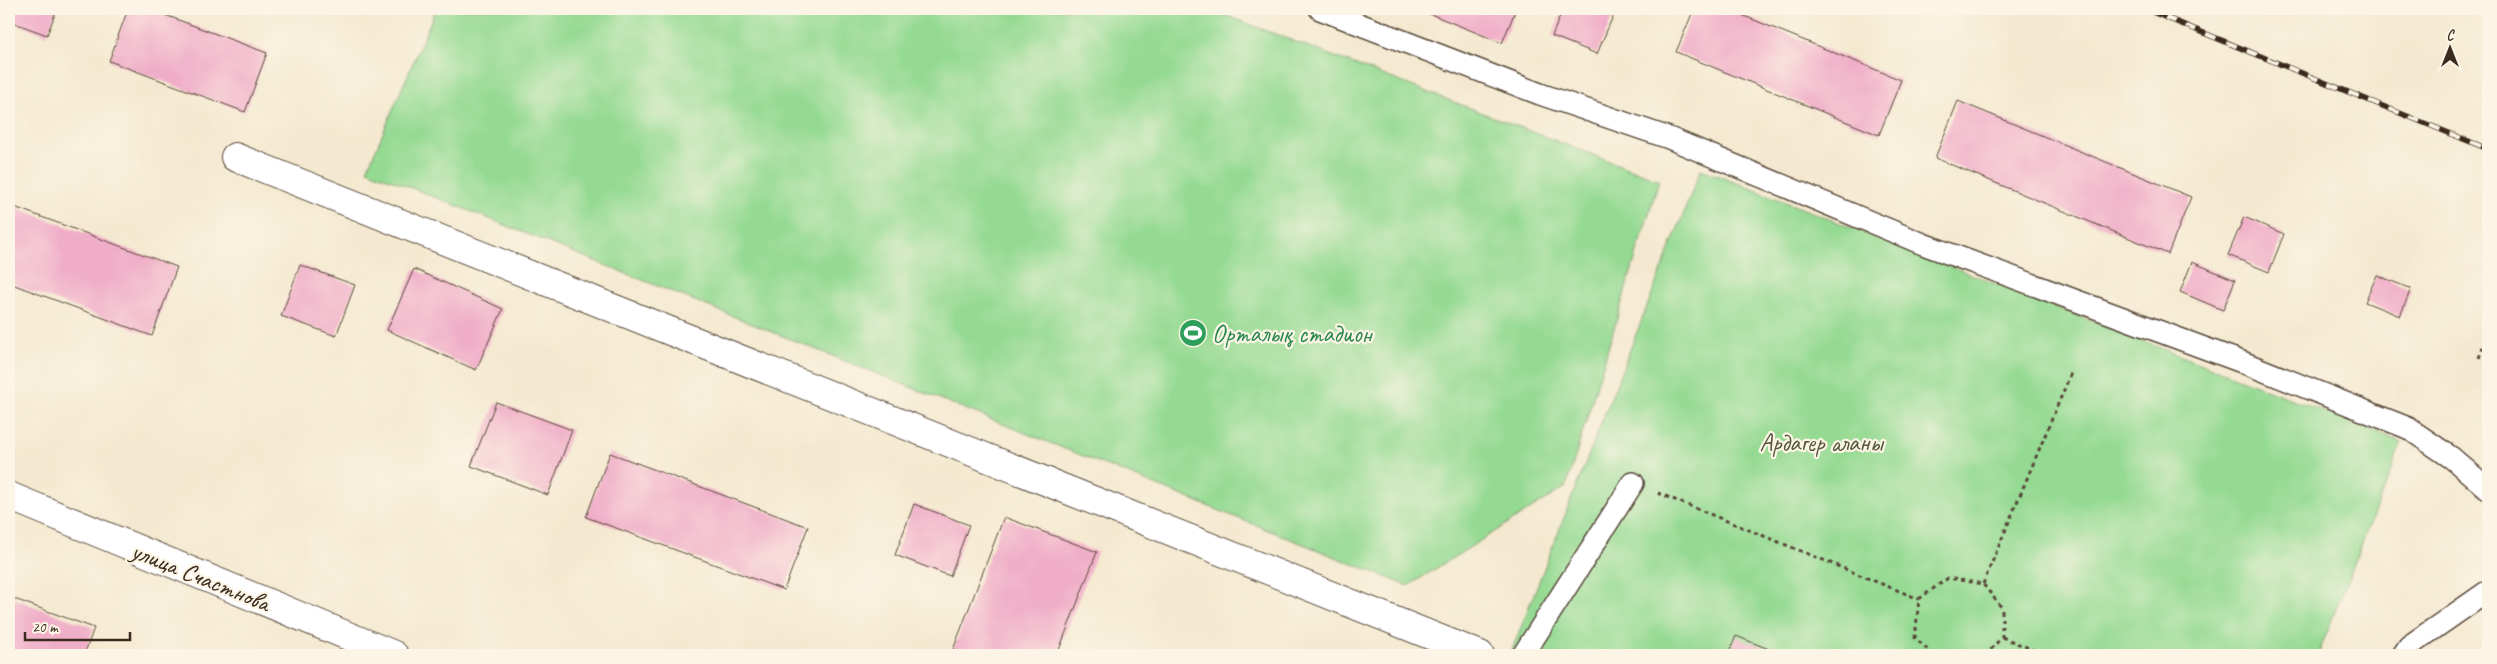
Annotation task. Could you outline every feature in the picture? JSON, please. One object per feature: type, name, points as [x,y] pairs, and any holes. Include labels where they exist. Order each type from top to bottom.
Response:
[{"type":"street","points":[[236,157],[1480,655]]},
{"type":"street","name":"улица Счастнова","points":[[9,496],[394,655]]},
{"type":"lane","points":[[1320,9],[1540,94],[1668,138],[1923,244],[2242,362],[2408,428],[2452,458],[2488,489]]},
{"type":"lane","points":[[1523,655],[1633,483]]},
{"type":"lane","points":[[2403,655],[2409,646],[2488,591]]},
{"type":"path","points":[[2479,358],[2488,332]]},
{"type":"path","points":[[1983,584],[2071,373]]},
{"type":"path","points":[[1633,483],[1919,599]]},
{"type":"path","points":[[1933,655],[1916,638],[1919,599],[1948,578],[1983,584],[2002,608],[2002,638],[1986,655]]},
{"type":"path","points":[[2002,638],[2046,655]]},
{"type":"green space","name":"Орталық стадион","points":[[436,9],[1209,9],[1659,180],[1566,487],[1408,586],[367,170]]},
{"type":"green space","name":"Ардагер аланы","points":[[1701,169],[2402,442],[2318,655],[1510,655]]},
{"type":"building","points":[[9,9],[57,9],[47,35],[9,21]]},
{"type":"building","points":[[128,9],[149,9],[267,53],[245,112],[109,61]]},
{"type":"building","points":[[1418,9],[1516,9],[1502,43]]},
{"type":"building","points":[[1563,9],[1616,9],[1597,54],[1552,36]]},
{"type":"building","points":[[1694,9],[1727,9],[1901,80],[1879,135],[1676,52]]},
{"type":"building","points":[[1958,101],[2191,197],[2168,254],[1935,158]]},
{"type":"building","points":[[9,205],[177,267],[152,336],[9,283]]},
{"type":"building","points":[[2244,217],[2284,234],[2269,272],[2228,255]]},
{"type":"building","points":[[2192,262],[2235,280],[2223,310],[2180,292]]},
{"type":"building","points":[[300,265],[355,285],[336,336],[281,316]]},
{"type":"building","points":[[414,269],[503,309],[476,370],[387,330]]},
{"type":"building","points":[[2377,275],[2411,289],[2400,316],[2365,302]]},
{"type":"building","points":[[496,402],[572,430],[548,495],[471,466]]},
{"type":"building","points":[[610,453],[808,527],[784,590],[586,517]]},
{"type":"building","points":[[914,504],[969,525],[950,576],[895,555]]},
{"type":"building","points":[[1004,517],[1097,552],[1057,655],[951,655]]},
{"type":"building","points":[[9,597],[94,628],[84,655],[9,655]]},
{"type":"building","points":[[1736,636],[1784,655],[1728,655]]},
{"type":"railway","points":[[2145,9],[2488,149]]},
{"type":"place","name":"Орталық стадион","points":[[1193,333]]}]
